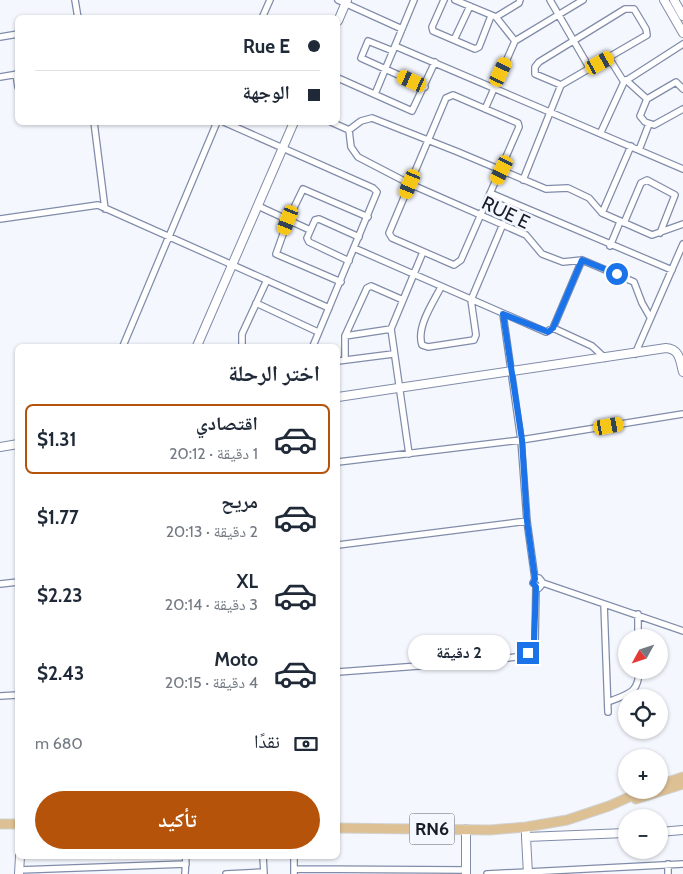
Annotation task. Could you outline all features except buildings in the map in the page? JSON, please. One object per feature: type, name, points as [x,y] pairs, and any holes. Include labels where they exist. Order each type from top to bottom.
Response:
[{"type":"main road","points":[[668,782],[683,777]]},
{"type":"main road","name":"RN6","points":[[609,806],[617,806],[683,784]]},
{"type":"main road","name":"RN6","points":[[340,828],[466,829],[526,832],[609,806],[625,799]]},
{"type":"main road","points":[[0,824],[15,824]]},
{"type":"street","points":[[75,0],[78,15]]},
{"type":"street","points":[[263,15],[270,0]]},
{"type":"street","points":[[375,94],[414,0]]},
{"type":"street","points":[[444,0],[432,29],[454,40],[478,48],[494,17],[520,0]]},
{"type":"street","points":[[455,0],[494,17],[515,41]]},
{"type":"street","points":[[550,0],[590,69]]},
{"type":"street","points":[[485,109],[515,41],[583,0]]},
{"type":"street","points":[[664,0],[683,33]]},
{"type":"street","points":[[674,0],[683,16]]},
{"type":"street","points":[[340,15],[343,1],[402,29]]},
{"type":"street","points":[[454,40],[470,6]]},
{"type":"street","points":[[523,180],[552,112],[561,85],[647,35],[646,29],[632,8],[625,9],[573,39],[542,60],[534,70],[536,76],[561,85]]},
{"type":"street","points":[[0,37],[15,34]]},
{"type":"street","points":[[425,87],[361,59],[367,42],[370,40],[435,62],[683,169]]},
{"type":"street","points":[[601,132],[625,81],[683,44]]},
{"type":"street","points":[[609,58],[625,81],[647,100]]},
{"type":"street","points":[[340,79],[412,111],[425,87],[435,62]]},
{"type":"street","points":[[0,77],[15,74]]},
{"type":"street","points":[[683,89],[676,82],[647,100],[640,116],[649,124],[659,123],[683,109]]},
{"type":"street","points":[[449,95],[485,109],[518,125],[502,170],[458,264],[449,264],[389,235],[428,140],[449,95]]},
{"type":"street","points":[[338,125],[349,130],[361,121],[372,118],[546,189],[568,188],[589,198],[602,213],[652,235],[683,224]]},
{"type":"street","points":[[639,150],[649,124]]},
{"type":"street","points":[[94,125],[105,209]]},
{"type":"street","points":[[124,344],[216,125]]},
{"type":"street","points":[[231,125],[376,189],[377,195],[314,344]]},
{"type":"street","points":[[198,344],[293,125]]},
{"type":"street","name":"RUE E","points":[[349,130],[351,147],[358,157],[410,184],[526,235],[542,254],[560,261],[582,260],[634,282],[650,317]]},
{"type":"street","points":[[602,213],[631,146]]},
{"type":"street","points":[[610,246],[641,184],[647,180],[675,194],[660,233]]},
{"type":"street","points":[[341,282],[276,254],[288,220],[303,189],[368,217]]},
{"type":"street","points":[[490,193],[610,246],[672,270]]},
{"type":"street","points":[[0,219],[95,204],[329,308]]},
{"type":"street","points":[[258,206],[310,230]]},
{"type":"street","points":[[349,261],[309,242],[307,238],[310,230],[318,219],[359,237]]},
{"type":"street","points":[[441,287],[422,327],[420,339],[424,347],[475,339],[471,300],[503,224]]},
{"type":"street","points":[[635,354],[683,244]]},
{"type":"street","points":[[354,248],[413,276],[544,332],[553,328],[582,260]]},
{"type":"street","points":[[409,454],[398,389],[391,330],[423,252]]},
{"type":"street","points":[[242,344],[242,334],[267,280]]},
{"type":"street","points":[[345,360],[345,336],[368,288],[374,287],[403,300]]},
{"type":"street","points":[[256,302],[318,332]]},
{"type":"street","points":[[340,672],[486,661],[524,656],[530,651],[534,642],[536,587],[533,583],[535,579],[527,521],[522,440],[503,314]]},
{"type":"street","points":[[553,328],[592,346],[605,358]]},
{"type":"street","points":[[345,336],[391,330]]},
{"type":"street","points":[[340,398],[673,349],[678,354],[683,372]]},
{"type":"street","points":[[340,361],[393,354]]},
{"type":"street","points":[[340,462],[522,440],[683,414]]},
{"type":"street","points":[[0,447],[15,444]]},
{"type":"street","points":[[340,545],[527,521]]},
{"type":"street","points":[[535,579],[540,578],[543,583],[683,631]]},
{"type":"street","points":[[0,584],[15,582]]},
{"type":"street","points":[[536,587],[542,587],[543,583]]},
{"type":"street","points":[[604,604],[608,712]]},
{"type":"street","points":[[638,614],[638,629]]},
{"type":"street","points":[[608,702],[636,689],[639,679]]},
{"type":"street","points":[[0,696],[15,695]]},
{"type":"street","points":[[294,859],[294,872],[466,872],[466,829]]},
{"type":"street","points":[[668,831],[683,830]]},
{"type":"street","points":[[528,873],[526,832],[618,833]]},
{"type":"street","points":[[20,859],[19,872],[126,871],[186,864]]},
{"type":"street","points":[[185,874],[186,859]]},
{"type":"street","points":[[226,874],[264,873],[264,859]]},
{"type":"street","points":[[668,864],[668,874]]},
{"type":"street","points":[[487,874],[683,864]]},
{"type":"route","points":[[528,653],[534,645],[536,587],[533,583],[535,579],[527,521],[522,440],[503,314],[548,332],[553,328],[582,260],[617,274]]}]
